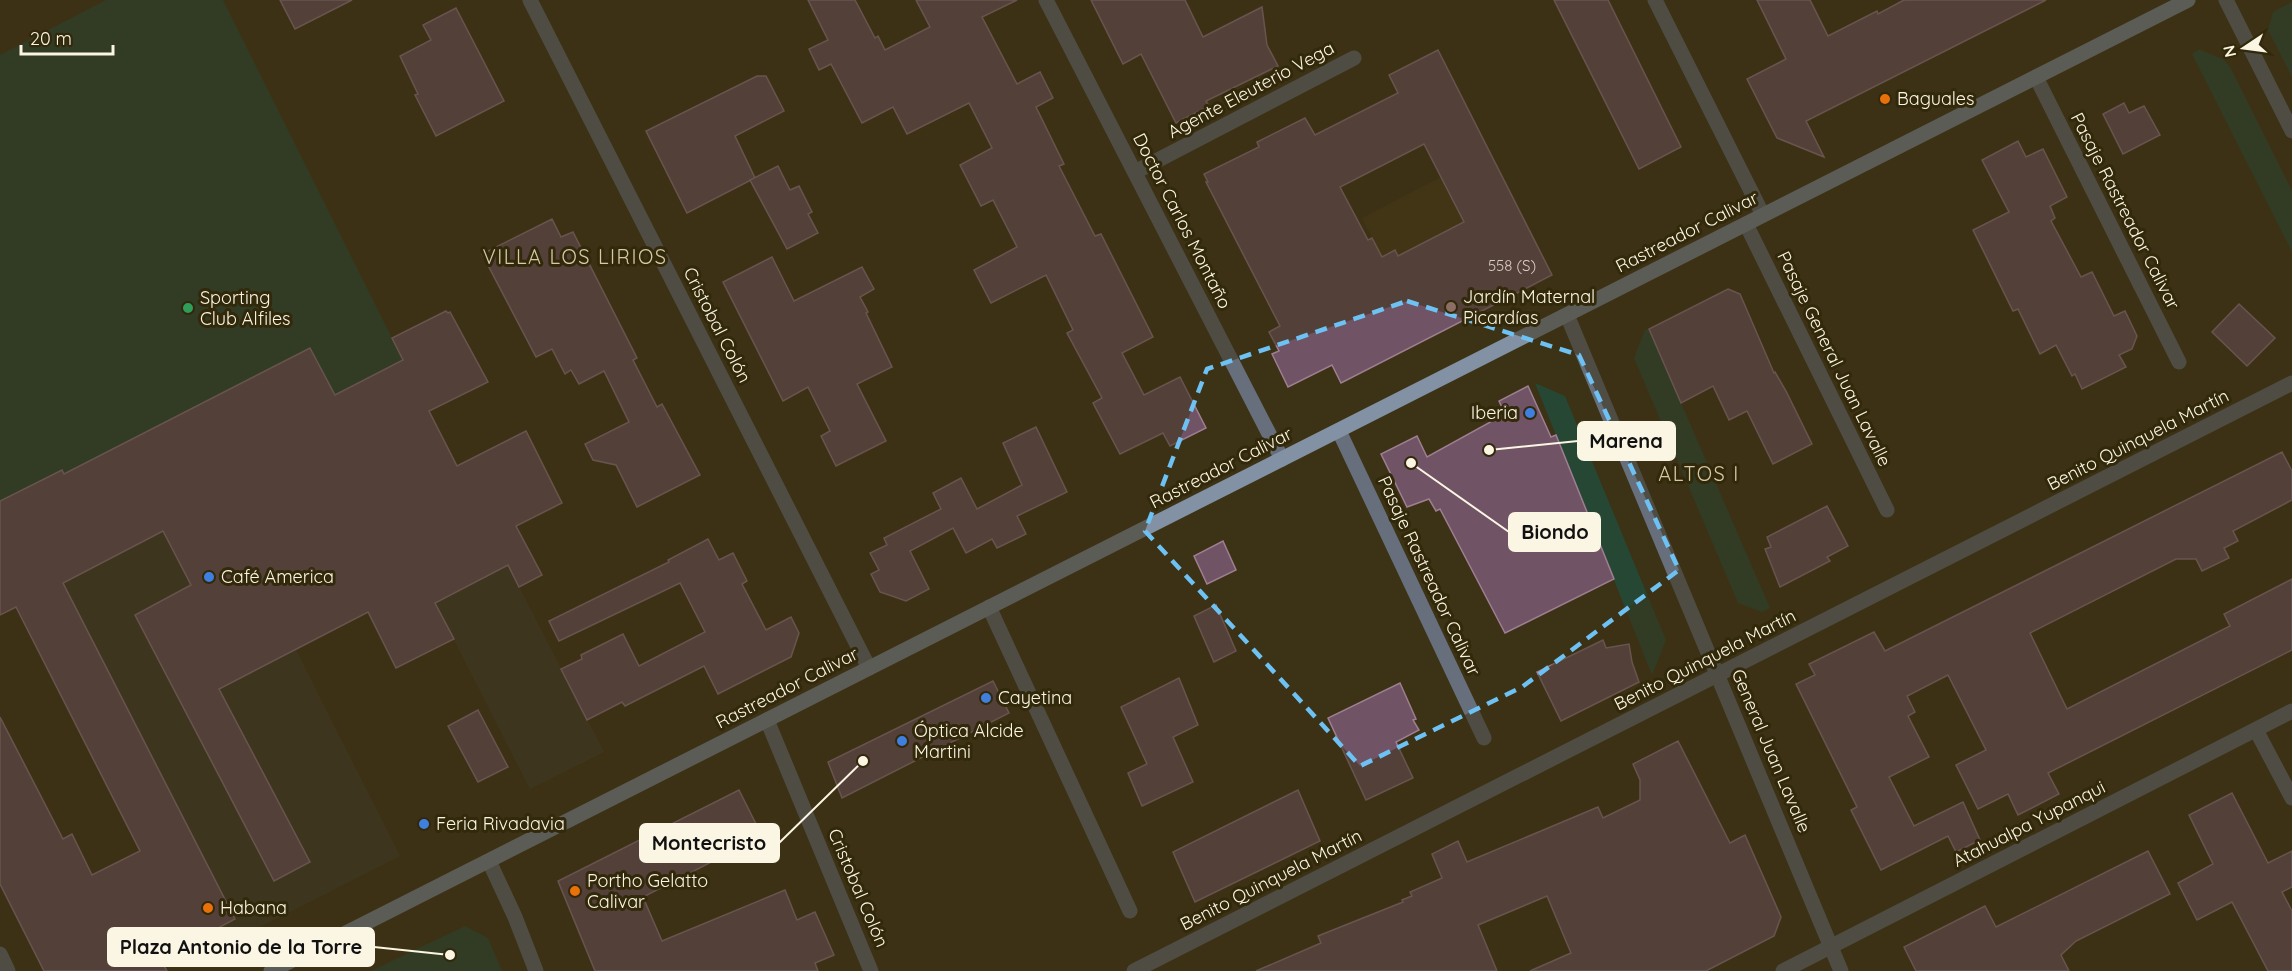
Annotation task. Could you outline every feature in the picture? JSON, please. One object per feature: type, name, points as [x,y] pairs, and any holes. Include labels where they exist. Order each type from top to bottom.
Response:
[{"type":"main road","name":"Rastreador Calivar","points":[[272,971],[2188,0]]},
{"type":"street","name":"Cristobal Colón","points":[[530,0],[869,668]]},
{"type":"street","name":"Doctor Carlos Montaño","points":[[1046,0],[1282,459]]},
{"type":"street","points":[[1655,0],[1763,215]]},
{"type":"street","points":[[2226,0],[2292,131]]},
{"type":"street","name":"Agente Eleuterio Vega","points":[[1135,172],[1354,58]]},
{"type":"street","name":"Pasaje Rastreador Calivar","points":[[2036,77],[2179,362]]},
{"type":"street","name":"Pasaje General Juan Lavalle","points":[[1746,224],[1887,510]]},
{"type":"street","name":"General Juan Lavalle","points":[[1567,315],[1841,971]]},
{"type":"street","name":"Benito Quinquela Martín","points":[[1134,971],[2292,384]]},
{"type":"street","name":"Pasaje Rastreador Calivar","points":[[1339,430],[1484,738]]},
{"type":"street","points":[[989,607],[1130,912]]},
{"type":"street","name":"Atahualpa Yupanqui","points":[[1783,971],[2292,711]]},
{"type":"street","name":"Cristobal Colón","points":[[767,720],[871,971]]},
{"type":"street","points":[[2256,730],[2292,798]]},
{"type":"street","points":[[489,861],[515,917],[536,971]]},
{"type":"street","points":[[0,954],[8,971]]},
{"type":"highlighted area","points":[[1407,301],[1579,355],[1679,570],[1522,687],[1360,766],[1145,531],[1207,369]]},
{"type":"shaded area","name":"Jardín Maternal Picardías","points":[[1441,177],[1503,300],[1424,340],[1362,218]]},
{"type":"shaded area","points":[[457,466],[604,752],[530,789],[425,583],[296,650],[400,856],[195,960],[0,575],[0,563]]},
{"type":"green space","name":"Sporting Club Alfiles","points":[[106,0],[223,0],[403,360],[152,489],[0,563],[0,55]]},
{"type":"green space","points":[[2292,2],[2292,77],[2268,30],[2273,12]]},
{"type":"green space","points":[[2199,49],[2224,60],[2230,67],[2292,191],[2292,252],[2192,54]]},
{"type":"green space","points":[[1649,329],[1770,608],[1762,612],[1738,603],[1634,358],[1645,330]]},
{"type":"green space","points":[[1535,383],[1565,396],[1666,640],[1652,675]]},
{"type":"green space","points":[[465,926],[488,938],[502,971],[371,971]]},
{"type":"building","points":[[280,0],[352,0],[295,29]]},
{"type":"building","points":[[808,0],[855,0],[875,38],[878,36],[885,50],[930,27],[916,0],[1017,0],[982,17],[1017,84],[1040,72],[1053,98],[1036,107],[1064,164],[1059,166],[1095,236],[1101,234],[1153,337],[1122,353],[1144,395],[1180,377],[1206,428],[1170,446],[1163,433],[1120,454],[1093,403],[1102,398],[1067,333],[1073,330],[1046,275],[991,303],[974,270],[1017,247],[993,200],[981,206],[960,165],[992,148],[969,103],[907,134],[893,107],[862,123],[831,64],[819,70],[809,49],[828,40]]},
{"type":"building","points":[[1091,0],[1185,0],[1203,37],[1262,7],[1267,45],[1278,66],[1206,101],[1209,106],[1176,123],[1141,54],[1123,64]]},
{"type":"building","points":[[1554,0],[1608,0],[1681,147],[1639,169]]},
{"type":"building","points":[[1757,0],[1810,0],[1828,36],[1904,0],[2046,0],[1806,121],[1824,157],[1777,138],[1747,79],[1786,59]]},
{"type":"building","points":[[456,8],[504,101],[436,136],[415,95],[418,94],[400,56],[431,40],[423,25]]},
{"type":"building","points":[[1438,50],[1552,275],[1341,383],[1332,365],[1288,387],[1272,354],[1279,351],[1269,332],[1280,326],[1204,174],[1259,147],[1257,142],[1305,118],[1315,135],[1398,93],[1389,75]],"holes":[[[1424,144],[1464,222],[1398,256],[1395,250],[1382,257],[1372,238],[1368,240],[1340,187]]]},
{"type":"building","points":[[757,76],[766,76],[784,111],[735,136],[755,178],[687,213],[646,131]]},
{"type":"building","points":[[2124,103],[2129,113],[2144,106],[2160,135],[2123,154],[2103,114]]},
{"type":"building","points":[[2018,141],[2026,157],[2043,149],[2067,197],[2050,206],[2055,218],[2051,221],[2081,277],[2092,272],[2114,316],[2125,311],[2137,336],[2132,349],[2119,355],[2126,367],[2082,389],[2075,374],[2072,376],[2056,345],[2040,354],[2018,309],[2013,311],[1973,230],[2009,212],[1982,160]]},
{"type":"building","points":[[778,166],[790,190],[799,186],[812,212],[808,214],[818,233],[787,249],[750,180]]},
{"type":"building","points":[[552,219],[561,237],[573,232],[637,358],[633,360],[657,407],[662,404],[700,475],[637,507],[616,465],[593,460],[585,444],[629,422],[604,371],[579,384],[571,370],[565,374],[552,349],[536,357],[482,254]]},
{"type":"building","points":[[772,257],[794,301],[862,267],[874,289],[860,297],[892,367],[857,384],[886,441],[836,466],[821,436],[830,431],[808,387],[783,401],[723,282]]},
{"type":"building","points":[[1728,289],[1740,294],[1774,373],[1786,391],[1812,444],[1773,464],[1747,411],[1729,420],[1713,386],[1681,403],[1649,329]]},
{"type":"building","points":[[2239,304],[2275,338],[2247,366],[2212,332]]},
{"type":"building","points":[[446,311],[450,312],[488,382],[429,411],[457,466],[526,431],[562,503],[516,526],[542,575],[519,587],[508,565],[435,603],[454,639],[396,668],[368,612],[219,689],[310,862],[274,881],[135,615],[191,585],[163,531],[63,583],[235,919],[160,959],[167,971],[44,971],[0,884],[0,717],[63,839],[72,834],[92,875],[140,851],[16,607],[0,615],[0,501],[62,470],[64,474],[310,348],[335,395],[403,360],[392,338]]},
{"type":"building","points":[[1528,386],[1551,437],[1556,435],[1614,579],[1505,633],[1440,509],[1436,511],[1429,499],[1407,507],[1381,454],[1417,436],[1427,457],[1505,414],[1499,401]]},
{"type":"building","points":[[1036,427],[1067,492],[1017,516],[1026,534],[997,548],[992,539],[966,553],[953,528],[910,551],[929,589],[906,601],[880,592],[871,574],[879,570],[870,553],[887,545],[884,538],[941,509],[933,493],[961,478],[977,509],[1022,485],[1003,443]]},
{"type":"building","points":[[2282,452],[2292,471],[2292,500],[2233,531],[2238,541],[2224,548],[2229,558],[2202,571],[2196,559],[2176,559],[2030,633],[2067,709],[2230,626],[2224,614],[2292,579],[2292,650],[2048,773],[2059,794],[2018,815],[2008,794],[1978,809],[1956,765],[1986,750],[1948,675],[1907,696],[1915,712],[1908,716],[1929,757],[1889,777],[1914,826],[1963,802],[1980,840],[1956,852],[1948,836],[1881,870],[1851,810],[1857,807],[1796,684],[1815,675],[1809,664],[1874,632],[1885,651]]},
{"type":"building","points":[[1827,506],[1848,546],[1827,557],[1830,561],[1780,587],[1765,549],[1771,547],[1767,537]]},
{"type":"building","points":[[708,539],[719,560],[733,553],[747,581],[742,584],[766,630],[791,617],[799,633],[791,657],[718,694],[704,666],[625,706],[622,702],[587,720],[561,669],[582,659],[581,655],[623,634],[639,666],[705,632],[680,583],[559,641],[549,621],[669,562],[668,560]]},
{"type":"building","points":[[1223,541],[1236,570],[1207,584],[1194,556]]},
{"type":"building","points":[[1216,605],[1236,651],[1214,662],[1194,616]]},
{"type":"building","points":[[1603,640],[1606,648],[1629,644],[1639,682],[1561,721],[1537,672]]},
{"type":"building","points":[[1179,678],[1198,725],[1173,737],[1193,782],[1142,806],[1128,773],[1147,764],[1121,707]]},
{"type":"building","points":[[993,681],[1009,713],[842,798],[828,762]]},
{"type":"building","points":[[1400,683],[1416,719],[1413,720],[1419,730],[1396,742],[1413,778],[1366,800],[1328,718]]},
{"type":"building","points":[[478,710],[508,767],[478,782],[448,726]]},
{"type":"building","points":[[1678,741],[1730,843],[1745,835],[1781,917],[1774,936],[1706,971],[1530,971],[1571,953],[1547,896],[1478,925],[1497,971],[1256,971],[1321,943],[1318,936],[1403,902],[1402,900],[1412,896],[1410,892],[1442,878],[1432,854],[1458,841],[1467,862],[1598,807],[1603,818],[1640,800],[1640,780],[1633,764]]},
{"type":"building","points":[[739,790],[762,836],[643,897],[662,941],[785,890],[797,920],[815,912],[834,955],[815,963],[818,971],[595,971],[558,881]]},
{"type":"building","points":[[1298,790],[1320,841],[1195,902],[1173,852]]},
{"type":"building","points":[[2232,793],[2268,863],[2292,851],[2292,887],[2282,892],[2292,911],[2292,971],[2268,971],[2232,902],[2197,920],[2178,883],[2213,864],[2189,815]]},
{"type":"building","points":[[2148,851],[2170,894],[2076,941],[2061,955],[2069,971],[1916,971],[1904,947],[1985,906],[1996,927]]},
{"type":"place","name":"Baguales","points":[[1885,99]]},
{"type":"place","name":"Jardín Maternal Picardías","points":[[1451,307]]},
{"type":"place","name":"Sporting Club Alfiles","points":[[188,308]]},
{"type":"place","name":"Iberia","points":[[1530,413]]},
{"type":"place","name":"Marena","points":[[1489,450]]},
{"type":"place","name":"Biondo","points":[[1411,463]]},
{"type":"place","name":"Café America","points":[[209,577]]},
{"type":"place","name":"Cayetina","points":[[986,698]]},
{"type":"place","name":"Óptica Alcide Martini","points":[[902,741]]},
{"type":"place","name":"Montecristo","points":[[863,761]]},
{"type":"place","name":"Feria Rivadavia","points":[[424,824]]},
{"type":"place","name":"Portho Gelatto Calivar","points":[[575,891]]},
{"type":"place","name":"Habana","points":[[208,908]]},
{"type":"place","name":"Plaza Antonio de la Torre","points":[[450,955]]},
{"type":"district","name":"VILLA LOS LIRIOS","points":[[575,257]]},
{"type":"district","name":"ALTOS I","points":[[1699,474]]}]
